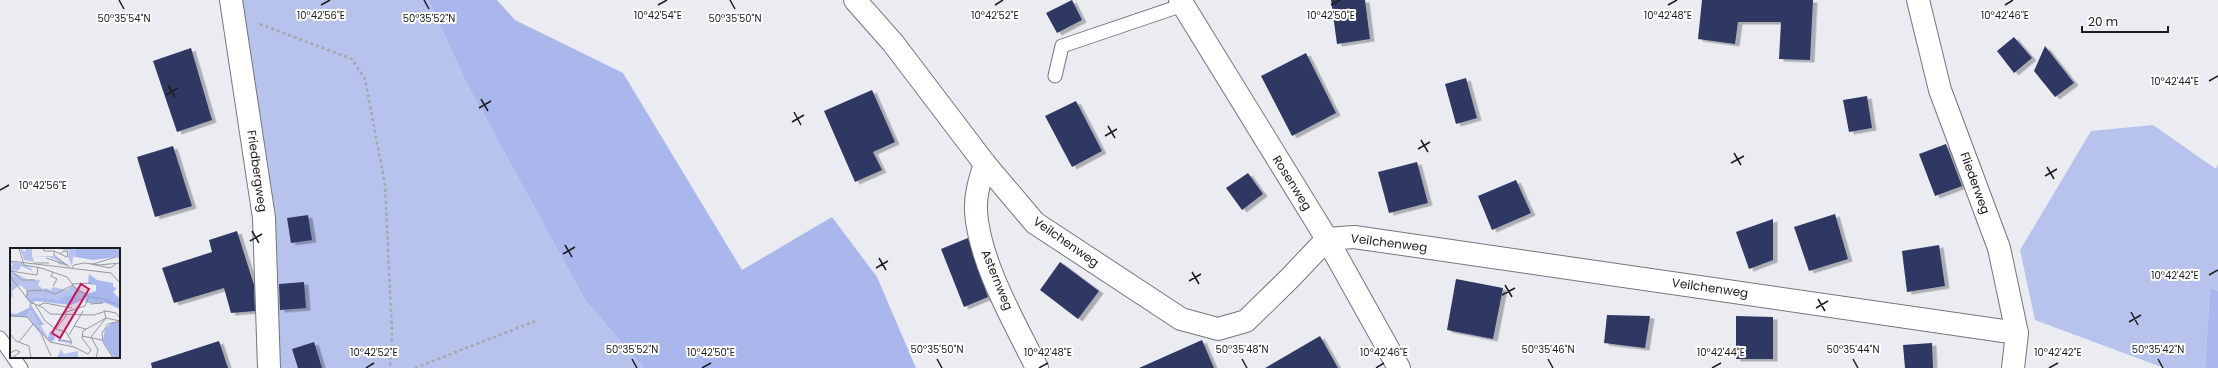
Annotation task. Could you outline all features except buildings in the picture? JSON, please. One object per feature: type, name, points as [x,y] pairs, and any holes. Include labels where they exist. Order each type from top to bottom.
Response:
[{"type":"street","name":"Veilchenweg","points":[[855,0],[893,43],[985,164],[1035,223],[1181,319],[1218,329],[1246,321],[1327,239],[1354,237],[2017,333]]},
{"type":"street","name":"Fliederweg","points":[[1918,0],[1940,90],[1999,248],[2017,333],[2013,368]]},
{"type":"street","name":"Rosenweg","points":[[1182,3],[1327,239],[1399,368]]},
{"type":"street","name":"Friedbergweg","points":[[232,7],[264,218],[269,368]]},
{"type":"street","name":"Asternweg","points":[[985,164],[978,185],[976,212],[985,254],[1009,311],[1037,368]]},
{"type":"lane","points":[[1055,76],[1062,46],[1182,3]]},
{"type":"lane","points":[[0,338],[10,353]]},
{"type":"lane","points":[[14,358],[21,368]]},
{"type":"path","points":[[232,7],[352,59],[365,79],[385,184],[392,333],[390,368]]},
{"type":"path","points":[[415,368],[538,320]]},
{"type":"shaded area","points":[[231,0],[428,0],[468,86],[585,300],[644,368],[269,368]]},
{"type":"shaded area","points":[[428,0],[497,0],[515,20],[623,73],[742,270],[832,217],[877,277],[916,368],[644,368],[585,300],[468,86]]},
{"type":"shaded area","points":[[2153,125],[2216,169],[2218,164],[2218,291],[2210,288],[2205,368],[2164,368],[2035,320],[2020,250],[2091,131]]},
{"type":"shaded area","points":[[2210,288],[2218,291],[2218,368],[2205,368]]}]
